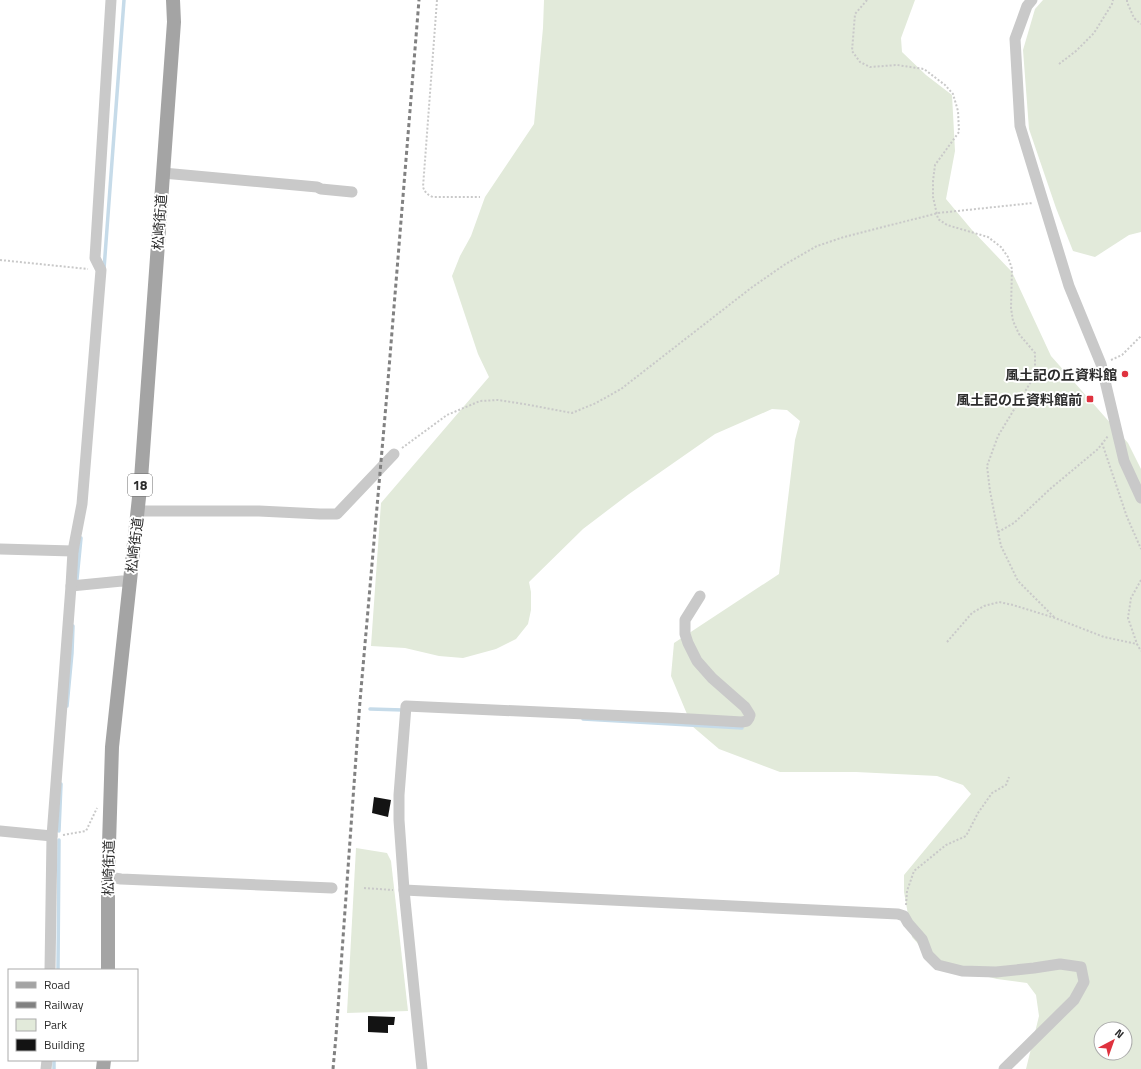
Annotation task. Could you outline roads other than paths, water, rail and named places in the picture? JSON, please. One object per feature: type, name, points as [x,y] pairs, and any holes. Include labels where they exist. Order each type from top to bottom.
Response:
[{"type":"main road","name":"松崎街道","points":[[108,969],[108,878],[112,746],[138,511],[174,22],[173,0]]},
{"type":"street","points":[[50,969],[52,836],[73,550],[82,504],[101,270],[95,258],[111,0]]},
{"type":"street","points":[[1032,0],[1027,6],[1015,39],[1020,126],[1069,286],[1101,364],[1124,461],[1141,498]]},
{"type":"street","points":[[163,173],[317,187],[320,189],[352,192]]},
{"type":"street","points":[[138,511],[259,511],[337,514],[394,454]]},
{"type":"street","points":[[0,548],[73,550]]},
{"type":"street","points":[[71,586],[122,581],[130,582]]},
{"type":"street","points":[[422,1069],[404,890],[399,820],[399,795],[406,706],[665,717],[742,722],[747,721],[750,718],[750,715],[745,707],[712,678],[697,661],[688,644],[685,634],[686,620],[700,596]]},
{"type":"street","points":[[0,831],[52,836]]},
{"type":"street","points":[[108,878],[332,888]]},
{"type":"street","points":[[404,890],[898,914],[904,916],[922,939],[928,954],[938,965],[962,971],[996,972],[1060,964],[1081,967],[1084,982],[1074,1000],[1004,1069]]},
{"type":"waterway","points":[[104,269],[124,0]]},
{"type":"waterway","points":[[77,579],[81,538]]},
{"type":"waterway","points":[[67,706],[73,626]]},
{"type":"waterway","points":[[370,709],[403,710]]},
{"type":"waterway","points":[[583,719],[742,728]]},
{"type":"waterway","points":[[59,831],[61,784]]},
{"type":"waterway","points":[[58,969],[59,840]]},
{"type":"waterway","points":[[54,1061],[54,1069]]},
{"type":"railway","points":[[333,1069],[360,701],[419,0]]},
{"type":"place","name":"風土記の丘資料館","points":[[1125,374]]},
{"type":"place","name":"風土記の丘資料館前","points":[[1090,399]]}]
